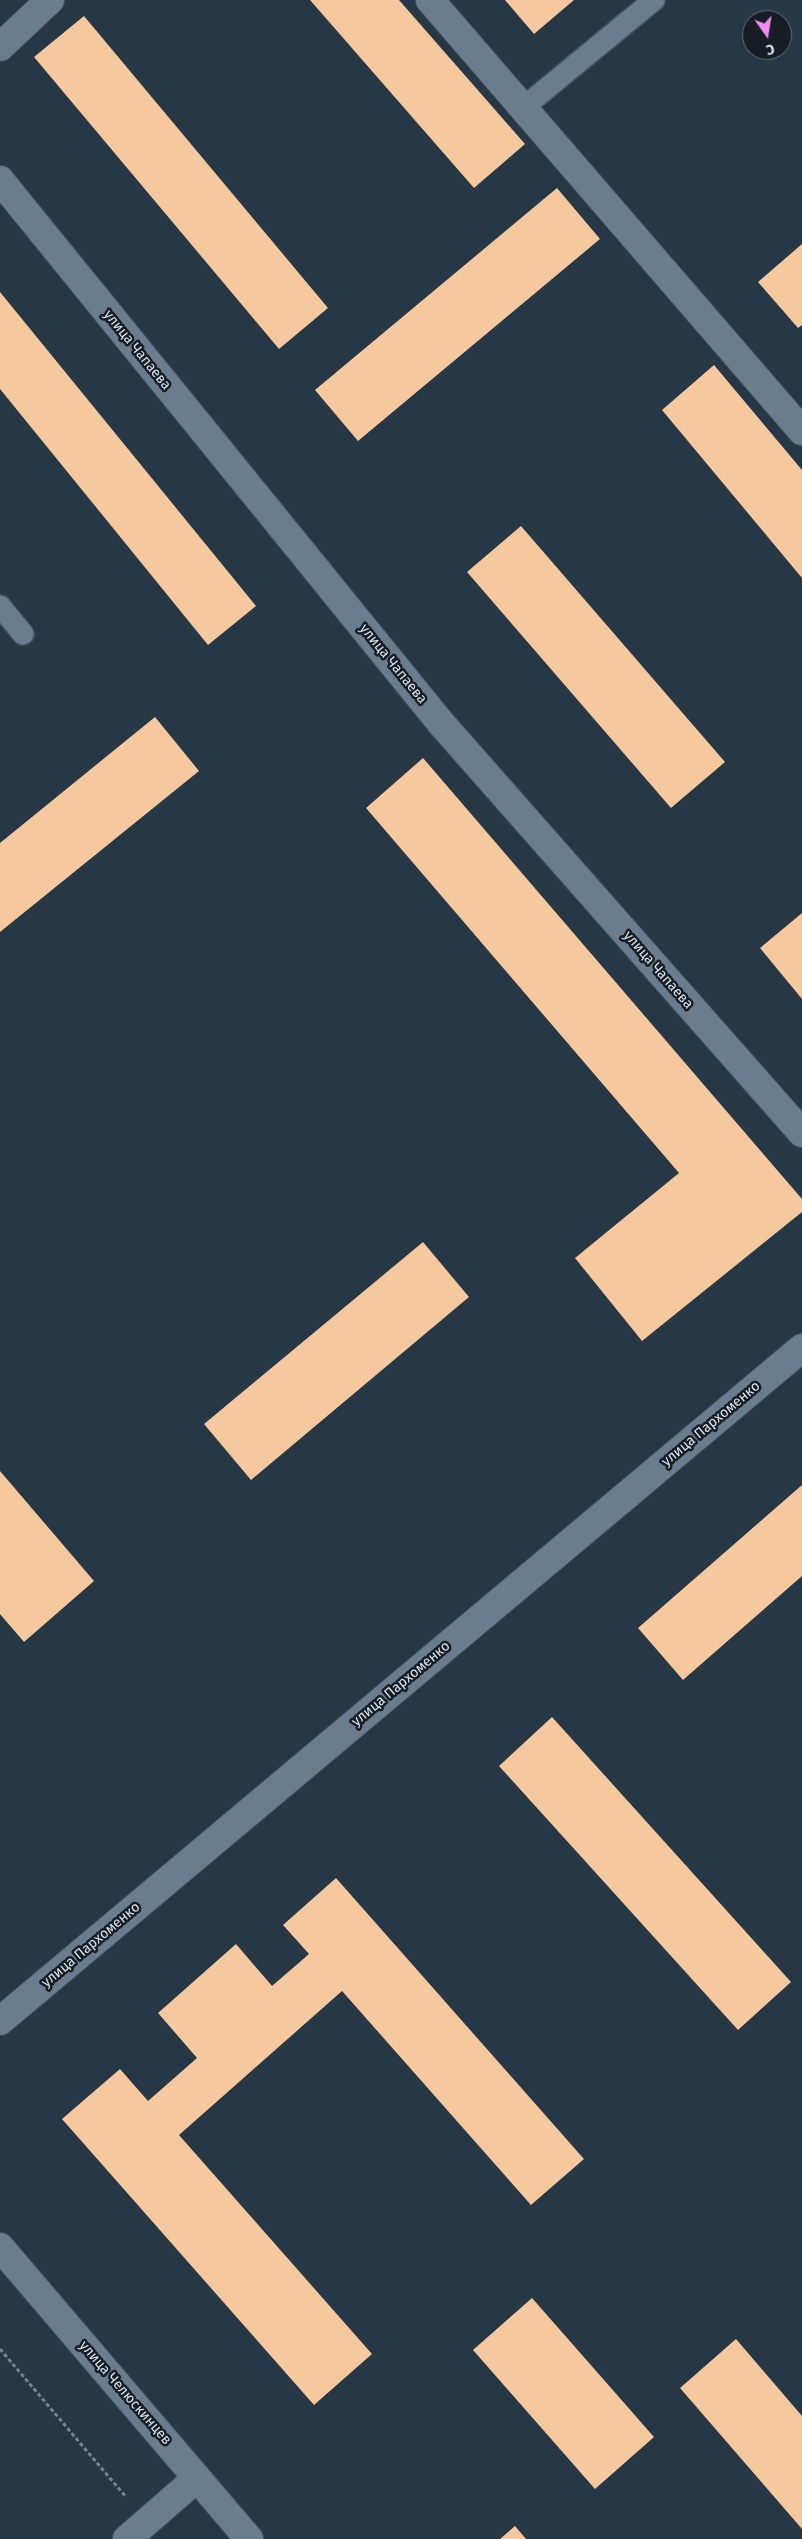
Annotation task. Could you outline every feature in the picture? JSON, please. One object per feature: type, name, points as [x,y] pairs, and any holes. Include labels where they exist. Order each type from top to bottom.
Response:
[{"type":"street","points":[[0,47],[50,0]]},
{"type":"street","points":[[430,0],[802,431]]},
{"type":"street","name":"улица Чапаева","points":[[0,180],[440,722],[802,1134]]},
{"type":"street","name":"улица Пархоменко","points":[[0,2021],[802,1348]]},
{"type":"street","name":"улица Челюскинцев","points":[[0,2248],[249,2539]]},
{"type":"street","points":[[127,2539],[197,2478]]},
{"type":"lane","points":[[524,107],[654,0]]},
{"type":"lane","points":[[0,606],[23,634]]},
{"type":"path","points":[[0,2349],[147,2521]]},
{"type":"building","points":[[310,0],[399,0],[525,144],[474,188]]},
{"type":"building","points":[[505,0],[574,0],[534,34]]},
{"type":"building","points":[[84,16],[328,308],[279,349],[34,57]]},
{"type":"building","points":[[557,188],[600,239],[358,441],[315,390]]},
{"type":"building","points":[[802,244],[802,325],[798,328],[758,282]]},
{"type":"building","points":[[0,292],[256,606],[208,645],[0,389]]},
{"type":"building","points":[[714,365],[802,470],[802,578],[662,410]]},
{"type":"building","points":[[521,526],[725,762],[671,808],[467,572]]},
{"type":"building","points":[[155,717],[199,771],[0,932],[0,843]]},
{"type":"building","points":[[423,758],[802,1199],[802,1212],[642,1341],[575,1258],[679,1173],[366,808]]},
{"type":"building","points":[[802,913],[802,999],[760,948]]},
{"type":"building","points":[[423,1242],[469,1297],[251,1480],[204,1424]]},
{"type":"building","points":[[0,1471],[94,1581],[24,1642],[0,1614]]},
{"type":"building","points":[[802,1485],[802,1576],[683,1680],[638,1628]]},
{"type":"building","points":[[552,1717],[791,1982],[738,2030],[499,1766]]},
{"type":"building","points":[[336,1878],[584,2159],[531,2205],[342,1991],[179,2135],[372,2354],[314,2405],[62,2119],[120,2069],[148,2101],[197,2058],[158,2013],[236,1944],[272,1986],[309,1954],[283,1925]]},
{"type":"building","points":[[532,2298],[654,2437],[595,2489],[473,2350]]},
{"type":"building","points":[[736,2339],[802,2416],[802,2529],[680,2388]]},
{"type":"building","points":[[515,2526],[526,2539],[500,2539]]}]
